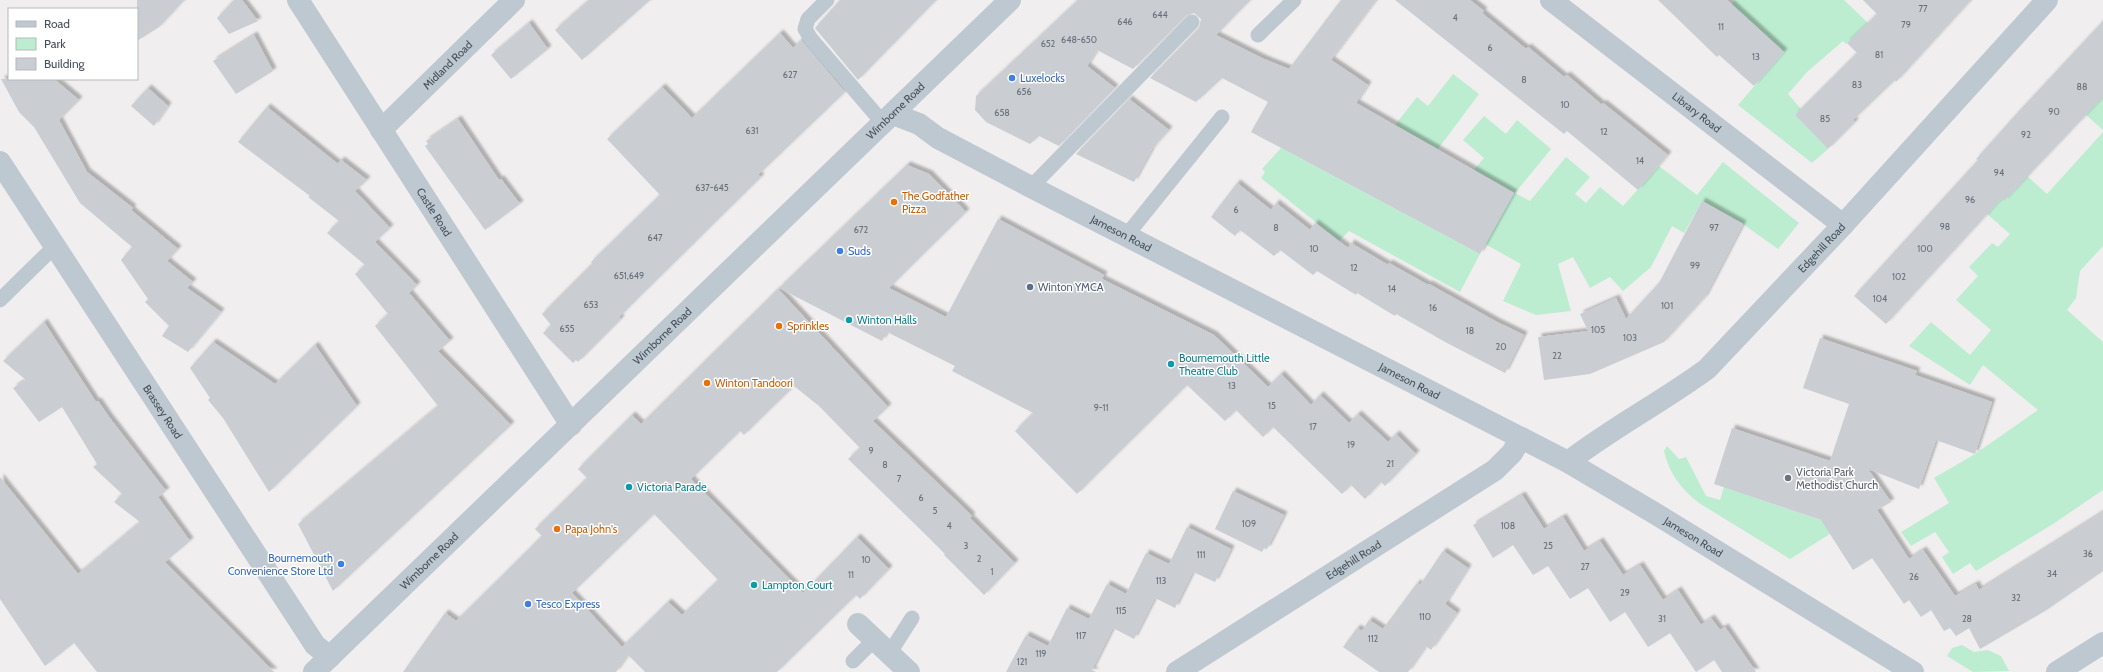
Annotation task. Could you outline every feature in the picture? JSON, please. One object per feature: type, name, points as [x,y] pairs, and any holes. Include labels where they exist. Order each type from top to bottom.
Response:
[{"type":"street","name":"Castle Road","points":[[298,0],[571,425]]},
{"type":"street","name":"Midland Road","points":[[381,130],[514,0]]},
{"type":"street","name":"Wimborne Road","points":[[314,672],[1010,0]]},
{"type":"street","name":"Library Road","points":[[1551,0],[1843,224]]},
{"type":"street","name":"Edgehill Road","points":[[1568,462],[1594,442],[1682,387],[1706,369],[1843,224],[2047,0]]},
{"type":"street","name":"Jameson Road","points":[[888,118],[919,124],[938,138],[1031,188],[1568,462],[1656,514],[1913,672]]},
{"type":"street","name":"Brassey Road","points":[[0,162],[315,644],[330,657]]},
{"type":"street","name":"Edgehill Road","points":[[1177,672],[1495,470],[1512,453],[1520,438]]},
{"type":"street","points":[[858,624],[909,672]]},
{"type":"street","points":[[2057,672],[2103,643]]},
{"type":"lane","points":[[827,0],[808,19],[805,29],[811,39],[888,118]]},
{"type":"lane","points":[[1258,36],[1294,0]]},
{"type":"lane","points":[[1031,188],[1192,22]]},
{"type":"lane","points":[[1126,236],[1222,116]]},
{"type":"lane","points":[[0,300],[55,246]]},
{"type":"lane","points":[[853,661],[882,647],[912,618]]},
{"type":"green space","points":[[1735,0],[1844,0],[1868,23],[1846,44],[1843,41],[1807,72],[1788,94],[1801,109],[1795,115],[1828,149],[1812,163],[1738,105],[1784,52],[1731,4]]},
{"type":"green space","points":[[1453,74],[1479,94],[1438,149],[1395,125],[1417,97],[1428,106]]},
{"type":"green space","points":[[2103,94],[2103,130],[2085,114]]},
{"type":"green space","points":[[1484,116],[1506,134],[1517,120],[1551,149],[1515,193],[1530,201],[1566,157],[1590,177],[1575,194],[1586,203],[1600,187],[1623,206],[1659,166],[1697,195],[1723,162],[1799,223],[1778,249],[1743,224],[1702,201],[1684,233],[1672,226],[1651,267],[1623,291],[1610,277],[1590,288],[1573,257],[1558,264],[1571,311],[1536,315],[1503,301],[1521,264],[1485,244],[1514,193],[1474,170],[1484,158],[1463,140]]},
{"type":"green space","points":[[2103,132],[2103,246],[2080,271],[2076,298],[2067,310],[2103,342],[2103,490],[2053,524],[1976,571],[1970,563],[1953,574],[1942,557],[1949,552],[1935,532],[1911,546],[1901,532],[1949,503],[1934,478],[1975,454],[2038,410],[1983,365],[1970,385],[1909,346],[1931,322],[1970,355],[1991,330],[1956,300],[1978,276],[1969,267],[1992,243],[1998,247],[2010,234],[1987,214],[2001,199],[2004,201],[2027,176],[2047,194]]},
{"type":"green space","points":[[1281,148],[1480,254],[1460,292],[1349,231],[1339,241],[1261,178],[1265,172],[1262,169]]},
{"type":"green space","points":[[1667,446],[1679,459],[1686,457],[1706,496],[1720,500],[1724,487],[1841,527],[1790,559],[1693,498],[1681,486],[1669,466],[1664,451]]},
{"type":"green space","points":[[1962,645],[1974,652],[1988,650],[2001,656],[2009,671],[1973,672],[1947,656],[1952,648]]},
{"type":"building","points":[[137,0],[184,0],[159,27],[138,40]]},
{"type":"building","points":[[234,0],[242,0],[258,21],[229,34],[217,18]]},
{"type":"building","points":[[589,0],[650,0],[582,60],[555,30]]},
{"type":"building","points":[[840,0],[936,0],[858,80],[815,28]]},
{"type":"building","points":[[1078,0],[1250,0],[1216,35],[1264,59],[1289,69],[1341,0],[1376,0],[1331,60],[1368,85],[1356,103],[1514,193],[1480,254],[1251,132],[1268,102],[1222,78],[1196,102],[1150,78],[1199,28],[1201,19],[1194,13],[1186,16],[1133,69],[1097,50],[1087,66],[1115,88],[1059,146],[1039,136],[1030,144],[986,122],[975,110],[976,96]]},
{"type":"building","points":[[1395,0],[1470,0],[1484,11],[1482,13],[1526,49],[1528,47],[1564,77],[1567,75],[1602,105],[1603,103],[1668,155],[1638,190],[1567,131],[1564,134]]},
{"type":"building","points":[[1658,0],[1727,0],[1784,52],[1754,86],[1719,55],[1717,57]]},
{"type":"building","points":[[1863,0],[1971,0],[1896,82],[1895,80],[1853,120],[1855,122],[1828,149],[1795,115],[1857,53],[1847,43],[1877,14]]},
{"type":"building","points":[[2103,21],[2103,97],[2004,201],[2001,199],[1886,324],[1854,296],[1978,160],[1976,159],[2020,110]]},
{"type":"building","points":[[529,23],[548,49],[511,79],[491,55]]},
{"type":"building","points":[[780,33],[793,48],[801,40],[845,92],[758,175],[761,177],[619,317],[621,319],[578,362],[576,360],[573,363],[543,333],[551,325],[542,314],[592,264],[591,262],[660,195],[607,139],[662,87],[692,118]]},
{"type":"building","points":[[254,35],[273,71],[236,94],[213,61]]},
{"type":"building","points":[[1,79],[55,80],[79,100],[59,120],[87,172],[133,208],[131,210],[178,249],[167,261],[193,282],[187,288],[221,312],[188,352],[162,336],[169,326],[145,302],[148,299],[121,260],[132,247],[80,203],[34,127],[19,112]]},
{"type":"building","points":[[148,88],[168,106],[154,126],[131,106]]},
{"type":"building","points":[[1129,99],[1169,130],[1152,149],[1134,182],[1076,154]]},
{"type":"building","points":[[267,107],[338,164],[341,160],[367,180],[355,191],[390,228],[375,242],[417,285],[409,293],[450,341],[438,351],[511,425],[333,591],[298,524],[438,406],[375,326],[388,314],[355,274],[365,265],[327,233],[339,221],[308,197],[310,196],[238,142]]},
{"type":"building","points":[[458,119],[499,180],[501,179],[520,204],[485,230],[425,146],[428,144],[426,141]]},
{"type":"building","points":[[907,165],[929,174],[966,212],[889,288],[946,317],[998,219],[1104,275],[1102,279],[1214,335],[1268,387],[1281,374],[1311,405],[1320,395],[1349,423],[1358,414],[1388,442],[1396,434],[1416,454],[1385,486],[1381,482],[1365,499],[1351,485],[1342,494],[1273,427],[1263,437],[1236,410],[1225,421],[1187,385],[1077,494],[1015,431],[1033,413],[952,371],[955,366],[887,332],[882,341],[779,288]]},
{"type":"building","points":[[1237,183],[1271,210],[1276,203],[1310,230],[1315,223],[1348,248],[1351,243],[1388,265],[1389,263],[1497,322],[1524,335],[1505,373],[1447,343],[1396,314],[1395,316],[1357,293],[1356,295],[1317,271],[1313,275],[1280,250],[1274,256],[1240,230],[1235,236],[1211,217]]},
{"type":"building","points":[[1702,201],[1743,224],[1705,297],[1664,342],[1590,374],[1544,380],[1538,337],[1588,331],[1580,314],[1616,298],[1626,319],[1659,283]]},
{"type":"building","points":[[778,289],[888,407],[873,421],[972,516],[970,518],[1015,563],[984,595],[926,535],[848,459],[860,448],[819,406],[794,386],[744,435],[740,431],[691,479],[803,593],[857,537],[889,569],[860,599],[856,595],[777,672],[645,672],[628,655],[616,672],[403,672],[445,613],[456,621],[542,536],[535,529],[587,478],[578,469],[632,415],[641,424]],"holes":[[[654,514],[718,580],[682,615],[668,602],[622,647],[572,593]]]},
{"type":"building","points":[[44,322],[96,402],[98,401],[166,491],[158,497],[190,541],[165,562],[274,672],[97,672],[74,643],[45,666],[0,599],[0,477],[78,574],[140,522],[114,502],[122,494],[93,467],[97,464],[62,407],[39,422],[13,388],[26,380],[3,361]]},
{"type":"building","points":[[1820,338],[1917,371],[1915,375],[1992,402],[1975,454],[1936,440],[1919,489],[1868,469],[1891,502],[1877,510],[1909,559],[1923,550],[1955,596],[1976,584],[1979,590],[2103,512],[2103,571],[2045,611],[1980,649],[1969,628],[1956,636],[1950,628],[1944,631],[1931,610],[1921,617],[1909,600],[1904,604],[1872,558],[1853,570],[1821,520],[1714,484],[1732,428],[1830,461],[1849,404],[1803,388]]},
{"type":"building","points":[[213,342],[275,384],[315,345],[357,406],[269,492],[223,418],[208,400],[210,398],[190,368]]},
{"type":"building","points":[[1233,491],[1284,515],[1267,549],[1264,548],[1262,552],[1215,529]]},
{"type":"building","points":[[1522,495],[1544,529],[1563,517],[1584,551],[1600,541],[1623,575],[1640,565],[1663,600],[1678,590],[1701,625],[1711,618],[1720,630],[1725,627],[1756,672],[1722,672],[1714,660],[1696,672],[1670,633],[1648,647],[1625,612],[1610,622],[1588,588],[1570,599],[1548,566],[1533,575],[1513,545],[1493,558],[1473,525]]},
{"type":"building","points":[[1187,527],[1231,549],[1215,582],[1193,572],[1175,608],[1155,598],[1134,639],[1113,628],[1092,670],[1096,672],[1006,672],[1026,635],[1048,646],[1067,608],[1089,619],[1107,584],[1126,594],[1146,553],[1169,564]]},
{"type":"building","points":[[1443,551],[1468,568],[1445,604],[1457,613],[1431,650],[1426,646],[1408,672],[1379,672],[1343,647],[1357,628],[1362,631],[1369,620],[1383,629],[1417,583],[1420,585]]},
{"type":"place","name":"Luxelocks","points":[[1012,78]]},
{"type":"place","name":"The Godfather Pizza","points":[[894,202]]},
{"type":"place","name":"Suds","points":[[840,251]]},
{"type":"place","name":"Winton YMCA","points":[[1030,287]]},
{"type":"place","name":"Winton Halls","points":[[849,320]]},
{"type":"place","name":"Sprinkles","points":[[779,326]]},
{"type":"place","name":"Bournemouth Little Theatre Club","points":[[1171,364]]},
{"type":"place","name":"Winton Tandoori","points":[[707,383]]},
{"type":"place","name":"Victoria Park Methodist Church","points":[[1788,478]]},
{"type":"place","name":"Victoria Parade","points":[[629,487]]},
{"type":"place","name":"Papa John's","points":[[557,529]]},
{"type":"place","name":"Bournemouth Convenience Store Ltd","points":[[341,564]]},
{"type":"place","name":"Lampton Court","points":[[754,585]]},
{"type":"place","name":"Tesco Express","points":[[528,604]]}]
